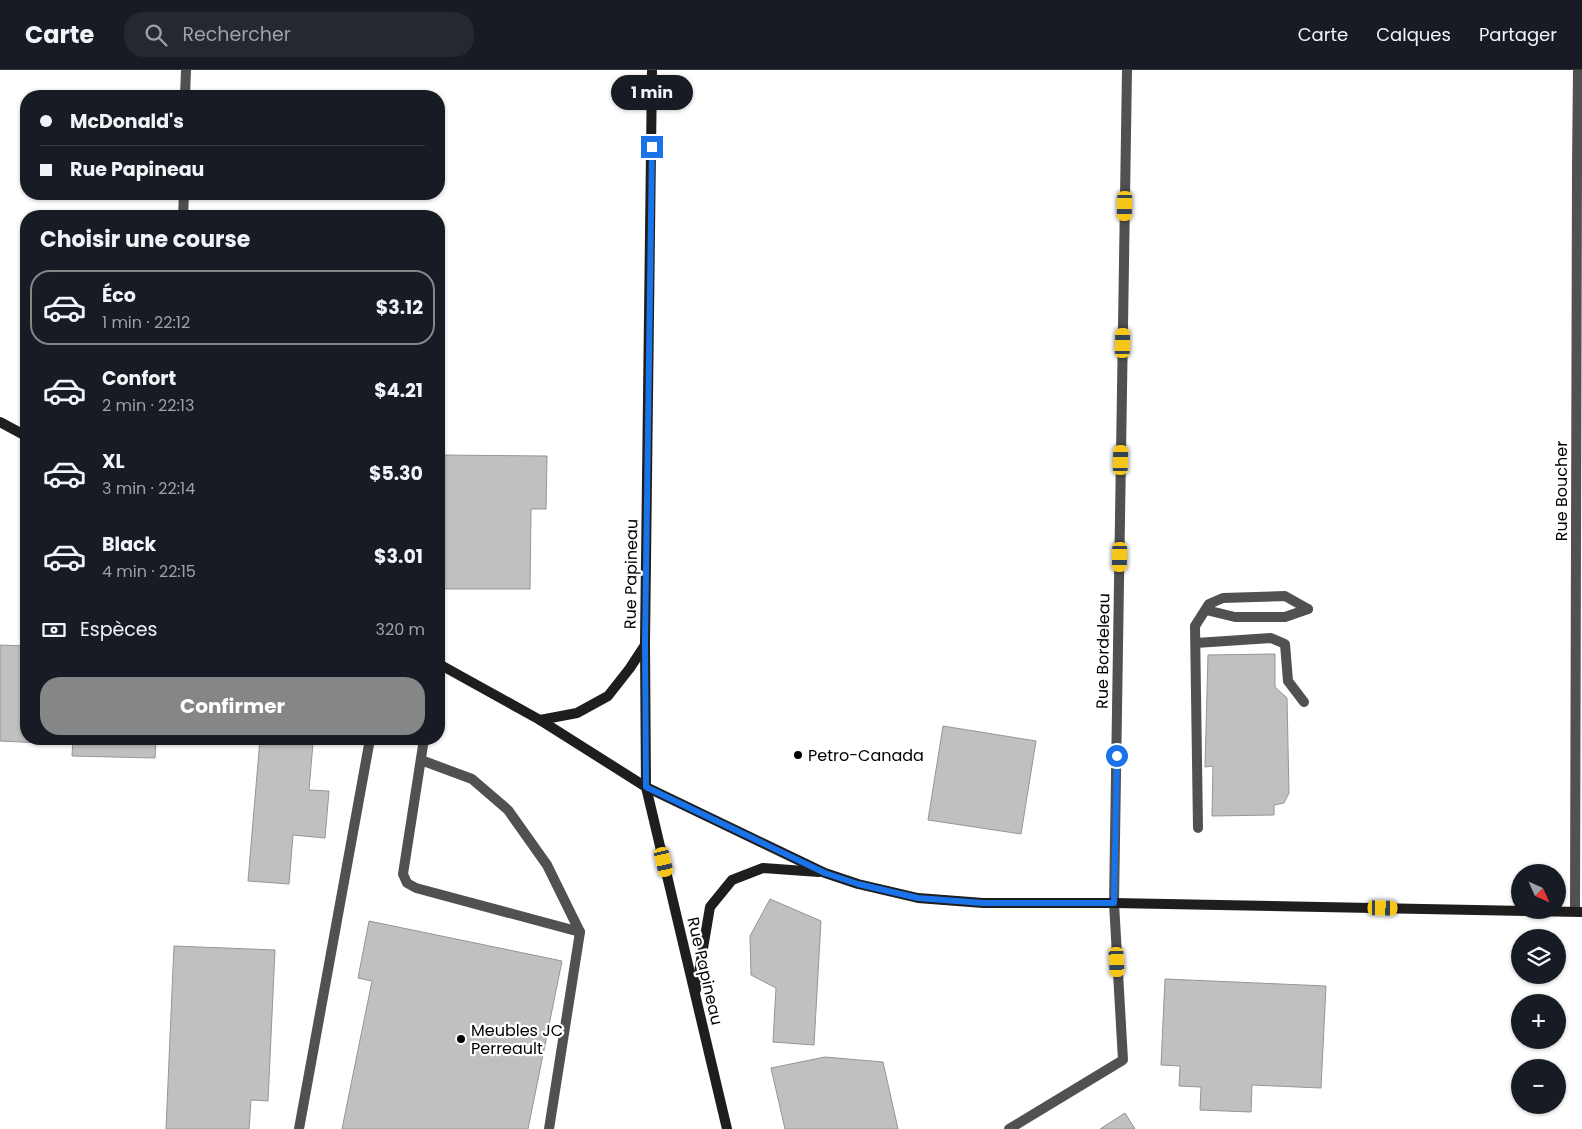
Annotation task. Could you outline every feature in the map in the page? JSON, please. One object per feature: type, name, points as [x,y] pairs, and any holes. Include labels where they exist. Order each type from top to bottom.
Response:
[{"type":"main road","name":"Rue Papineau","points":[[652,70],[645,643],[646,787],[727,1129]]},
{"type":"main road","points":[[0,422],[20,433]]},
{"type":"main road","points":[[540,720],[577,713],[608,696],[630,668],[645,643]]},
{"type":"main road","points":[[445,667],[540,720],[646,787],[825,873],[858,884],[918,898],[983,903],[1114,903],[1578,911]]},
{"type":"main road","points":[[695,994],[710,907],[732,880],[763,868],[825,873]]},
{"type":"street","points":[[185,90],[186,70]]},
{"type":"street","name":"Rue Bordeleau","points":[[1009,1129],[1123,1060],[1114,903],[1127,70]]},
{"type":"street","name":"Rue Boucher","points":[[1578,70],[1578,911]]},
{"type":"street","points":[[1198,828],[1195,626],[1209,604],[1223,598],[1284,596],[1308,609],[1285,617],[1235,618],[1206,610]]},
{"type":"street","points":[[1196,643],[1271,638],[1285,644],[1288,681],[1304,702]]},
{"type":"street","points":[[299,1129],[369,745]]},
{"type":"street","points":[[423,745],[403,874],[407,883],[416,888],[580,932]]},
{"type":"street","points":[[421,760],[472,780],[508,810],[547,865],[580,932],[549,1129]]},
{"type":"building","points":[[445,455],[547,456],[546,509],[531,509],[530,589],[445,589]]},
{"type":"building","points":[[0,645],[20,646],[20,742],[0,741]]},
{"type":"building","points":[[1275,654],[1275,687],[1287,698],[1289,793],[1284,803],[1274,805],[1274,815],[1212,816],[1213,766],[1205,767],[1208,655]]},
{"type":"building","points":[[943,726],[1036,741],[1021,834],[928,820]]},
{"type":"building","points":[[73,745],[156,745],[155,758],[72,756]]},
{"type":"building","points":[[259,745],[313,745],[309,790],[329,791],[325,838],[293,835],[289,884],[248,881]]},
{"type":"building","points":[[770,899],[821,921],[814,1045],[773,1042],[776,988],[751,975],[750,936]]},
{"type":"building","points":[[369,921],[562,961],[528,1129],[342,1129],[372,981],[358,978]]},
{"type":"building","points":[[174,946],[275,950],[268,1101],[251,1100],[249,1129],[166,1129]]},
{"type":"building","points":[[1165,979],[1326,986],[1321,1088],[1252,1085],[1251,1112],[1200,1110],[1201,1087],[1179,1086],[1180,1066],[1161,1065]]},
{"type":"building","points":[[825,1057],[883,1062],[898,1129],[785,1129],[771,1068]]},
{"type":"building","points":[[1125,1113],[1135,1129],[1100,1129]]},
{"type":"place","name":"Petro-Canada","points":[[798,755]]},
{"type":"place","name":"Meubles JC Perreault","points":[[461,1039]]},
{"type":"route","points":[[652,147],[645,643],[646,787],[825,873],[858,884],[918,898],[983,903],[1114,903],[1117,756]]}]
